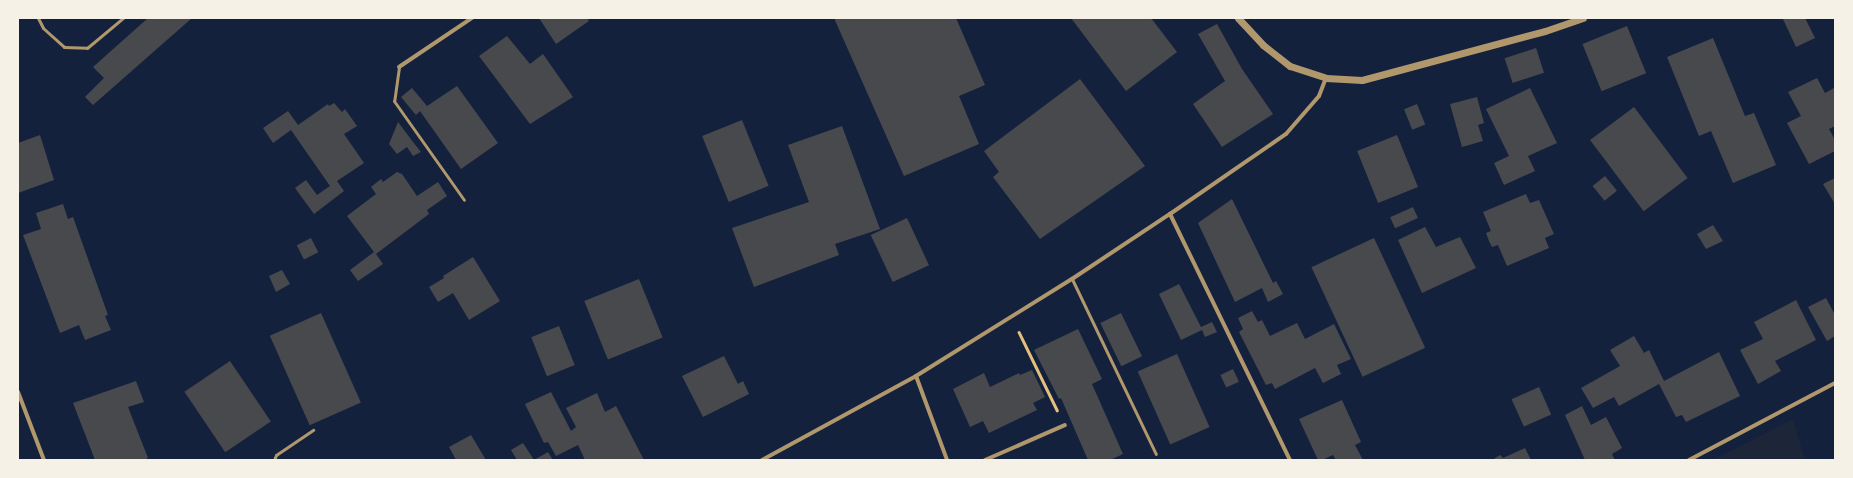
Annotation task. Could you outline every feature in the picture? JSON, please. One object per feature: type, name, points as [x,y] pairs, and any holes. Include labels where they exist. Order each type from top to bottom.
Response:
[{"type":"street","points":[[399,67],[472,18]]},
{"type":"street","points":[[1238,18],[1263,45],[1290,66],[1326,78],[1362,80],[1545,32],[1583,18]]},
{"type":"street","points":[[762,460],[916,376],[1072,279],[1170,214],[1286,134],[1319,96],[1326,78]]},
{"type":"street","points":[[1170,214],[1290,460]]},
{"type":"street","points":[[916,376],[947,460]]},
{"type":"street","points":[[1689,460],[1835,383]]},
{"type":"street","points":[[18,392],[44,460]]},
{"type":"street","points":[[985,460],[1065,425]]},
{"type":"lane","points":[[38,18],[43,28],[64,47],[87,48],[123,18]]},
{"type":"lane","points":[[399,67],[394,101],[464,200]]},
{"type":"lane","points":[[1072,279],[1156,454]]},
{"type":"lane","points":[[274,460],[276,455],[313,430]]},
{"type":"path","points":[[1011,317],[1065,425]]},
{"type":"shaded area","points":[[1793,419],[1805,460],[1713,460]]},
{"type":"building","points":[[148,18],[192,18],[93,105],[85,97],[104,78],[93,67]]},
{"type":"building","points":[[539,18],[587,18],[589,21],[556,44]]},
{"type":"building","points":[[834,18],[956,18],[985,85],[959,96],[979,144],[904,176]]},
{"type":"building","points":[[1071,18],[1151,18],[1177,52],[1126,91]]},
{"type":"building","points":[[1805,18],[1815,38],[1796,47],[1783,19]]},
{"type":"building","points":[[1217,24],[1242,69],[1273,114],[1222,147],[1193,104],[1225,81],[1198,34]]},
{"type":"building","points":[[1627,26],[1646,73],[1602,91],[1582,44]]},
{"type":"building","points":[[507,36],[530,64],[543,54],[573,97],[530,124],[479,56]]},
{"type":"building","points":[[1713,38],[1745,116],[1754,113],[1776,165],[1733,183],[1711,131],[1699,136],[1667,57]]},
{"type":"building","points":[[1536,48],[1544,73],[1513,83],[1505,58]]},
{"type":"building","points":[[1817,78],[1825,93],[1834,88],[1835,90],[1835,126],[1829,129],[1835,140],[1835,151],[1809,164],[1787,123],[1801,116],[1788,92]]},
{"type":"building","points":[[1080,79],[1145,166],[1040,239],[993,177],[999,172],[984,151]]},
{"type":"building","points":[[457,86],[498,143],[461,169],[420,111],[416,115],[401,97],[412,88],[427,106]]},
{"type":"building","points":[[1530,88],[1557,143],[1528,156],[1535,171],[1504,185],[1494,163],[1509,156],[1486,109]]},
{"type":"building","points":[[1477,97],[1484,123],[1478,125],[1483,141],[1462,147],[1450,104]]},
{"type":"building","points":[[334,103],[342,112],[345,109],[357,126],[344,134],[364,163],[337,181],[344,191],[314,214],[295,188],[306,180],[317,195],[330,186],[291,130],[273,143],[263,128],[288,111],[298,125],[328,104],[329,106]]},
{"type":"building","points":[[1417,104],[1425,124],[1412,130],[1404,109]]},
{"type":"building","points":[[1634,107],[1688,178],[1644,211],[1590,140]]},
{"type":"building","points":[[742,120],[769,186],[729,202],[702,136]]},
{"type":"building","points":[[398,122],[421,152],[413,156],[407,147],[397,154],[389,144]]},
{"type":"building","points":[[842,126],[880,229],[835,244],[839,255],[754,287],[732,228],[809,202],[788,145]]},
{"type":"building","points":[[40,135],[54,180],[18,193],[18,143]]},
{"type":"building","points":[[1397,135],[1418,187],[1378,203],[1357,151]]},
{"type":"building","points":[[397,172],[402,174],[417,196],[438,182],[447,196],[427,210],[429,214],[376,254],[383,264],[358,281],[350,270],[374,252],[347,216],[376,194],[371,187],[381,179],[383,182]]},
{"type":"building","points":[[1605,176],[1617,191],[1605,201],[1593,186]]},
{"type":"building","points":[[1835,178],[1835,204],[1823,184]]},
{"type":"building","points":[[1526,194],[1530,203],[1539,200],[1554,234],[1545,238],[1549,248],[1507,266],[1498,245],[1492,247],[1489,241],[1486,233],[1491,231],[1483,212]]},
{"type":"building","points":[[1232,199],[1273,283],[1276,281],[1283,294],[1268,302],[1262,288],[1235,302],[1198,223]]},
{"type":"building","points":[[63,204],[68,219],[73,217],[108,315],[105,316],[111,330],[85,340],[79,325],[60,333],[23,235],[41,229],[36,213]]},
{"type":"building","points":[[1413,207],[1418,218],[1395,228],[1390,217]]},
{"type":"building","points":[[907,218],[929,265],[893,282],[871,235]]},
{"type":"building","points":[[1713,225],[1723,241],[1706,249],[1697,234]]},
{"type":"building","points":[[1425,227],[1436,247],[1460,237],[1476,268],[1422,293],[1398,240]]},
{"type":"building","points":[[311,238],[318,252],[304,260],[297,245]]},
{"type":"building","points":[[1374,238],[1425,348],[1363,377],[1311,267]]},
{"type":"building","points":[[473,257],[500,301],[469,320],[453,293],[438,302],[429,287],[444,278],[443,276]]},
{"type":"building","points":[[282,270],[290,284],[276,292],[269,276]]},
{"type":"building","points":[[639,279],[663,337],[608,360],[584,301]]},
{"type":"building","points":[[1179,284],[1201,327],[1212,322],[1217,332],[1205,337],[1202,330],[1181,340],[1159,294]]},
{"type":"building","points":[[1826,298],[1835,315],[1835,336],[1827,341],[1808,307]]},
{"type":"building","points":[[1796,300],[1816,340],[1775,361],[1781,371],[1758,384],[1740,350],[1763,339],[1754,322]]},
{"type":"building","points":[[1252,311],[1258,322],[1262,320],[1270,336],[1297,323],[1305,339],[1334,324],[1351,359],[1337,365],[1341,374],[1323,383],[1315,368],[1275,389],[1272,383],[1266,385],[1239,332],[1243,329],[1238,318]]},
{"type":"building","points":[[321,313],[361,403],[310,425],[270,336]]},
{"type":"building","points":[[1121,313],[1142,356],[1121,366],[1100,323]]},
{"type":"building","points":[[559,326],[575,365],[547,376],[531,337]]},
{"type":"building","points":[[1078,329],[1102,379],[1092,384],[1123,454],[1110,460],[1088,460],[1061,398],[1059,399],[1034,350]]},
{"type":"building","points":[[1634,336],[1644,353],[1649,350],[1664,381],[1719,352],[1740,396],[1686,422],[1682,415],[1676,417],[1659,384],[1619,406],[1614,397],[1593,408],[1581,388],[1620,366],[1610,350]]},
{"type":"building","points":[[1177,354],[1210,427],[1170,445],[1138,371]]},
{"type":"building","points":[[724,356],[738,384],[743,381],[749,394],[703,417],[682,376]]},
{"type":"building","points":[[230,361],[271,422],[225,452],[184,392]]},
{"type":"building","points":[[1233,369],[1239,382],[1226,388],[1220,375]]},
{"type":"building","points":[[1032,370],[1045,397],[1033,403],[1037,410],[989,433],[983,421],[970,427],[953,389],[984,373],[990,387],[1019,373],[1020,375]]},
{"type":"building","points":[[136,381],[144,402],[128,407],[148,458],[143,460],[95,460],[73,403]]},
{"type":"building","points":[[1539,387],[1551,414],[1524,427],[1512,399]]},
{"type":"building","points":[[551,392],[571,431],[576,427],[566,408],[597,393],[605,412],[616,406],[644,460],[585,460],[578,445],[556,456],[548,442],[544,443],[525,404]]},
{"type":"building","points":[[1342,400],[1361,442],[1355,445],[1363,460],[1336,460],[1333,455],[1322,460],[1318,460],[1299,419]]},
{"type":"building","points":[[1582,406],[1591,425],[1606,417],[1622,448],[1612,454],[1615,460],[1585,460],[1565,415]]},
{"type":"building","points":[[471,435],[486,460],[456,460],[449,447]]},
{"type":"building","points":[[523,443],[534,460],[517,460],[511,450]]},
{"type":"building","points":[[1525,448],[1531,460],[1492,460],[1500,455],[1503,458]]},
{"type":"building","points":[[548,452],[553,460],[534,460]]}]
